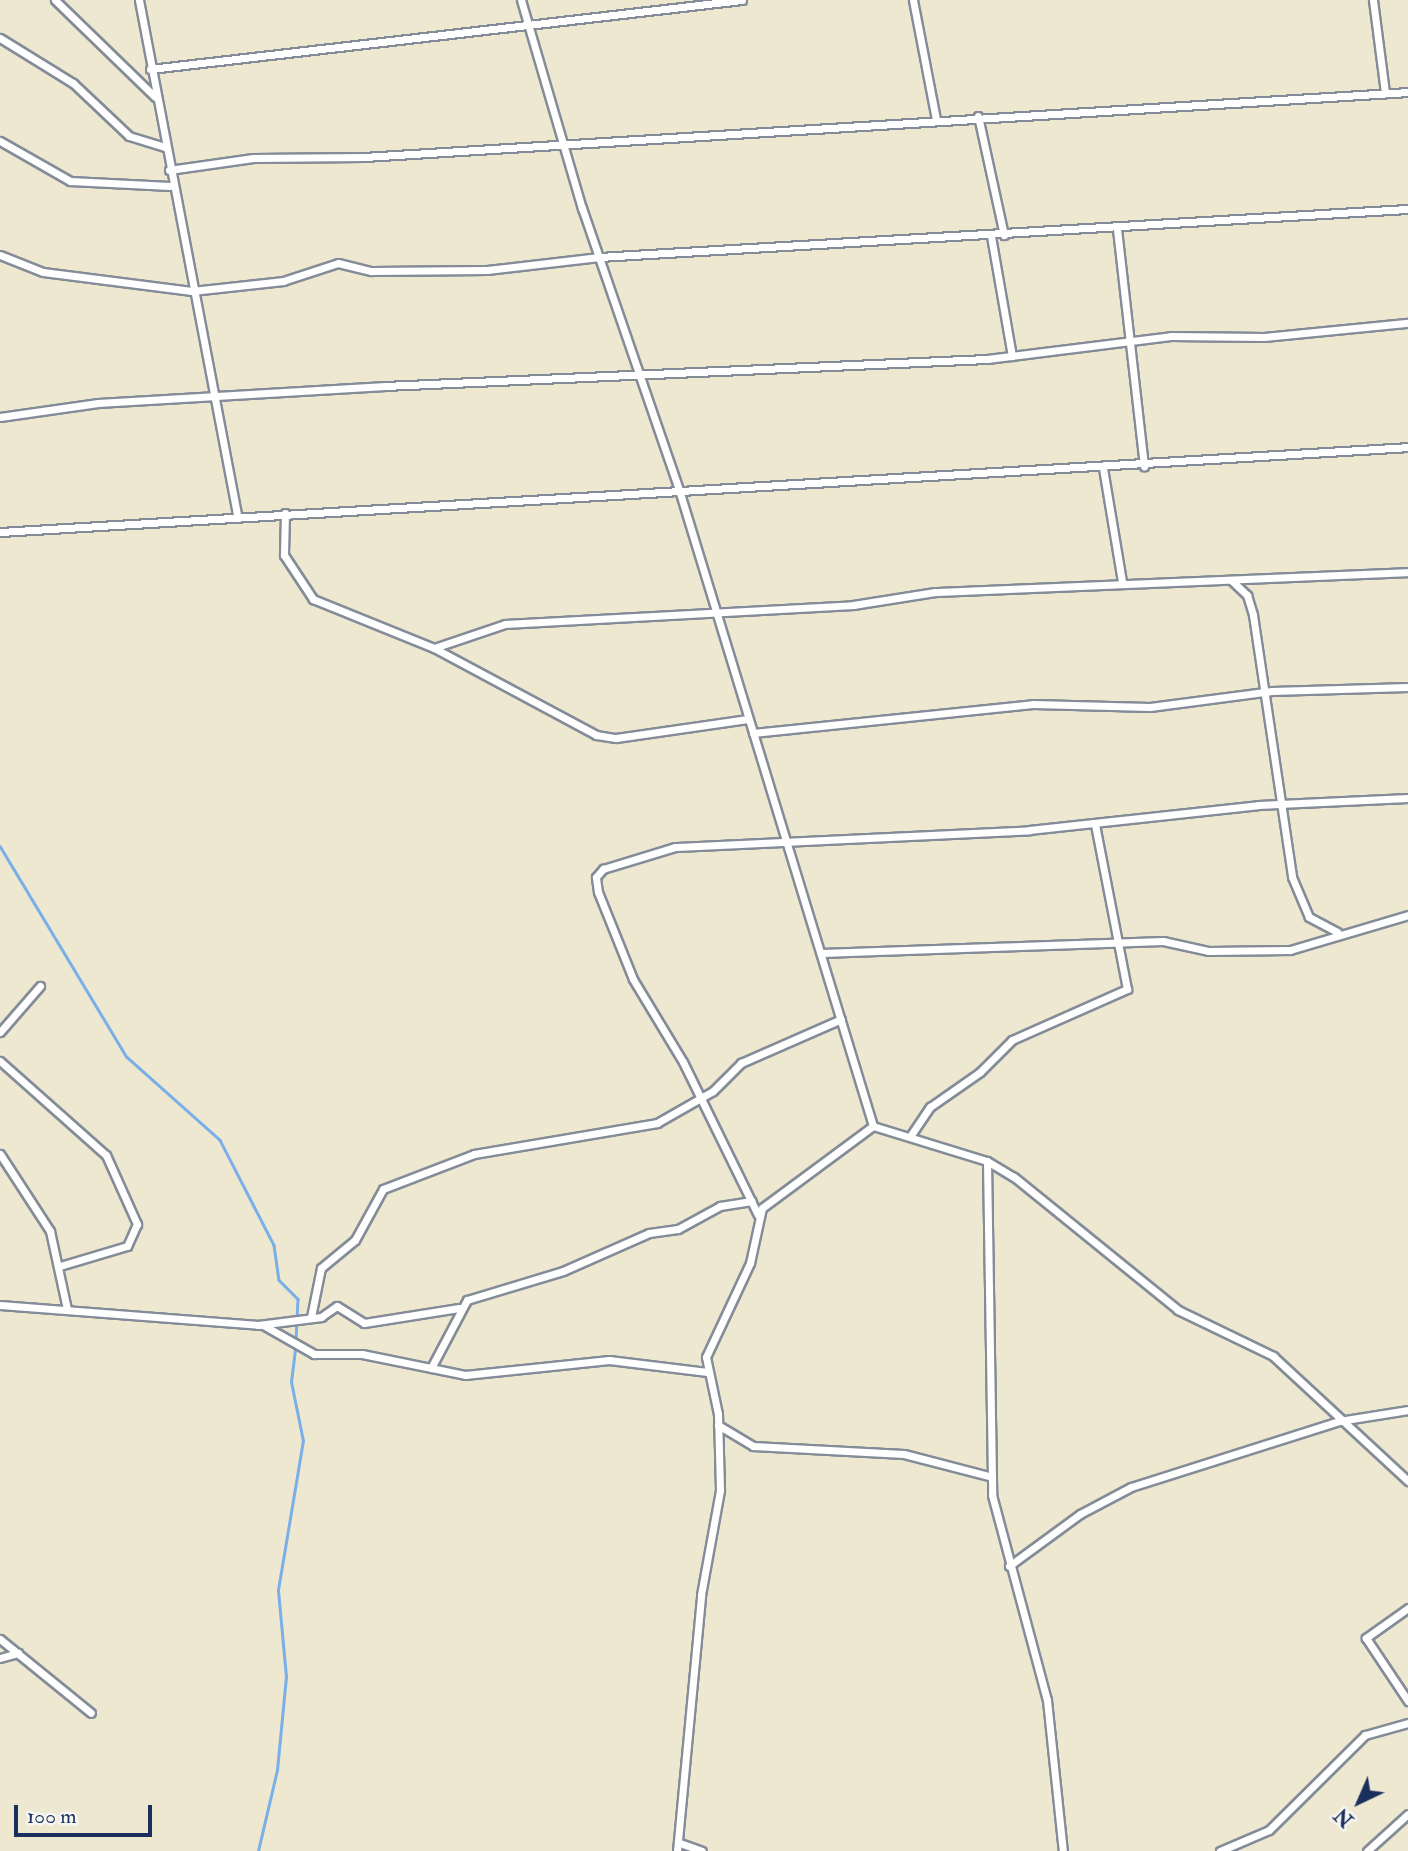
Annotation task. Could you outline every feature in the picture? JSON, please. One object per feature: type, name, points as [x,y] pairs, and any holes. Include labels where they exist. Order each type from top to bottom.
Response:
[{"type":"street","points":[[55,0],[156,97]]},
{"type":"street","points":[[139,0],[170,186],[237,514]]},
{"type":"street","points":[[521,0],[599,257],[680,493],[873,1126]]},
{"type":"street","points":[[150,69],[530,28],[743,0]]},
{"type":"street","points":[[913,0],[936,119]]},
{"type":"street","points":[[1373,0],[1385,93]]},
{"type":"street","points":[[0,38],[73,83],[129,136],[165,148]]},
{"type":"street","points":[[169,170],[253,158],[564,145],[936,119],[1408,92]]},
{"type":"street","points":[[978,117],[1004,235]]},
{"type":"street","points":[[0,141],[70,181],[170,186]]},
{"type":"street","points":[[0,256],[43,272],[192,291],[283,281],[338,262],[371,271],[487,270],[599,257],[1118,229],[1298,212],[1408,209]]},
{"type":"street","points":[[1118,229],[1144,466]]},
{"type":"street","points":[[990,236],[1012,356]]},
{"type":"street","points":[[0,417],[214,396],[1012,356],[1130,342],[1408,323]]},
{"type":"street","points":[[0,531],[237,514],[680,493],[1144,466],[1408,447]]},
{"type":"street","points":[[1103,468],[1122,582]]},
{"type":"street","points":[[285,513],[283,551],[307,594],[387,635],[433,648],[601,737],[748,719]]},
{"type":"street","points":[[433,648],[497,624],[1122,582],[1232,581],[1408,572]]},
{"type":"street","points":[[1232,581],[1251,607],[1278,805],[1292,877],[1306,912],[1338,932]]},
{"type":"street","points":[[753,733],[1033,704],[1150,707],[1264,693],[1408,687]]},
{"type":"street","points":[[702,1851],[679,1847],[701,1595],[720,1490],[718,1425],[707,1371],[713,1336],[752,1256],[758,1215],[702,1098],[633,979],[596,877],[638,854],[787,838],[1095,824],[1278,805],[1408,798]]},
{"type":"street","points":[[911,1135],[930,1107],[980,1072],[1012,1040],[1124,992],[1128,981],[1114,943],[1095,824]]},
{"type":"street","points":[[821,953],[1114,943],[1290,950],[1338,932],[1408,915]]},
{"type":"street","points":[[0,1032],[40,986]]},
{"type":"street","points":[[312,1317],[321,1268],[355,1240],[374,1198],[392,1183],[482,1152],[520,1150],[657,1122],[702,1098],[741,1063],[841,1019]]},
{"type":"street","points":[[0,1062],[106,1155],[137,1224],[137,1236],[127,1246],[60,1266]]},
{"type":"street","points":[[873,1126],[911,1135],[987,1161],[1178,1310],[1273,1356],[1339,1421],[1408,1481]]},
{"type":"street","points":[[758,1215],[873,1126]]},
{"type":"street","points":[[0,1154],[50,1231],[60,1266],[67,1308]]},
{"type":"street","points":[[987,1161],[992,1477],[1009,1566],[1053,1732],[1063,1851]]},
{"type":"street","points":[[0,1305],[67,1308],[262,1325],[312,1317],[337,1306],[364,1323],[458,1308],[649,1233],[678,1229],[720,1206],[752,1201]]},
{"type":"street","points":[[431,1368],[458,1308]]},
{"type":"street","points":[[262,1325],[314,1354],[362,1354],[469,1375],[609,1360],[707,1371]]},
{"type":"street","points":[[1009,1566],[1080,1514],[1130,1487],[1339,1421],[1408,1410]]},
{"type":"street","points":[[718,1425],[753,1446],[904,1454],[992,1477]]},
{"type":"street","points":[[1408,1608],[1366,1638],[1408,1701]]},
{"type":"street","points":[[0,1639],[91,1713]]},
{"type":"street","points":[[0,1658],[18,1653]]},
{"type":"street","points":[[1220,1851],[1269,1830],[1362,1737],[1408,1723]]},
{"type":"street","points":[[1367,1851],[1408,1814]]},
{"type":"waterway","points":[[0,846],[127,1057],[220,1140],[274,1245],[279,1280],[298,1299],[296,1340]]},
{"type":"waterway","points":[[258,1851],[277,1770],[286,1677],[278,1590],[303,1441],[291,1382],[295,1347]]}]
